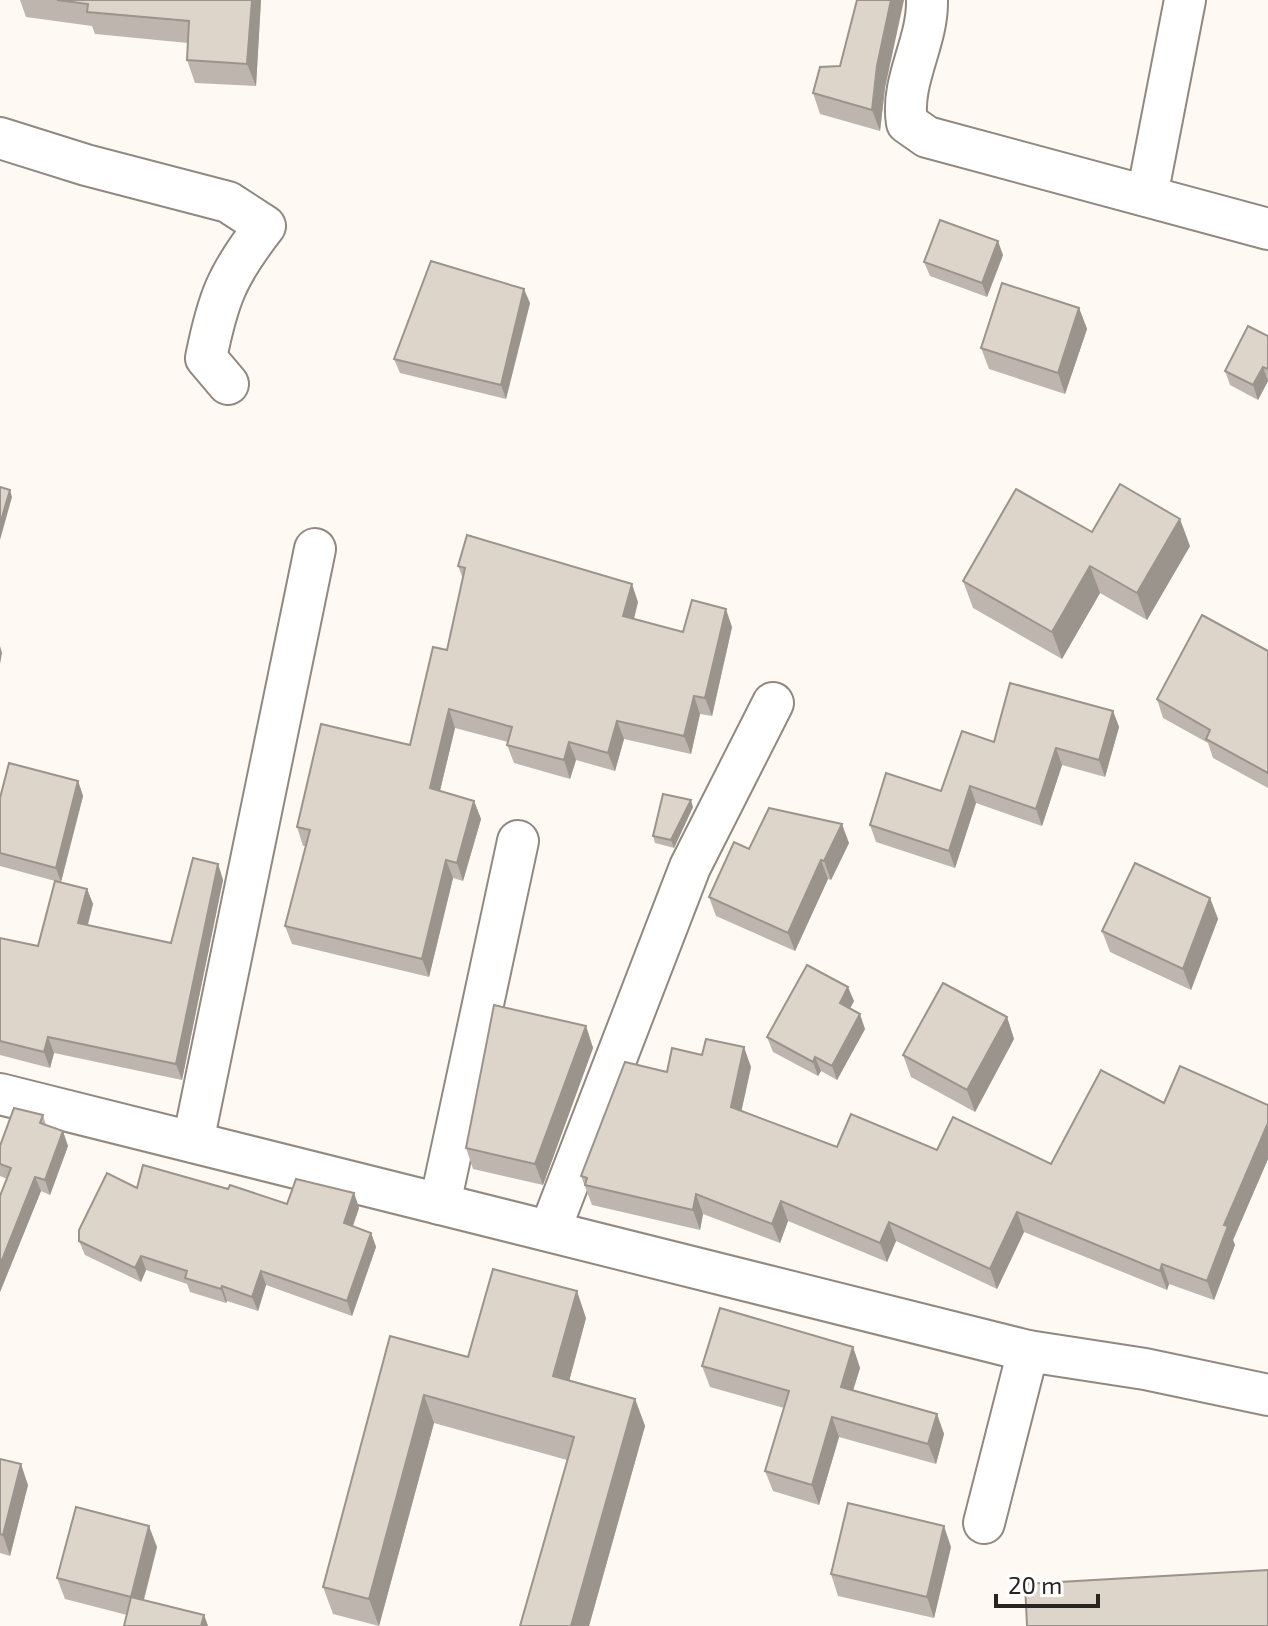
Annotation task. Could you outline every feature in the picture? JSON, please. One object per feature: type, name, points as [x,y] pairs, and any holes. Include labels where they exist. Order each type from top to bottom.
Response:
[{"type":"street","points":[[927,0],[927,25],[903,102],[907,123],[927,137],[1268,229]]},
{"type":"street","points":[[1147,196],[1185,0]]},
{"type":"street","points":[[0,138],[228,202],[265,226],[234,266],[217,302],[206,358],[228,384]]},
{"type":"street","points":[[193,1142],[315,549]]},
{"type":"street","points":[[550,1230],[690,867],[773,703]]},
{"type":"street","points":[[440,1204],[518,841]]},
{"type":"street","points":[[0,1094],[1028,1351],[1145,1369],[1268,1395]]},
{"type":"street","points":[[984,1523],[1028,1351]]},
{"type":"building","points":[[57,0],[252,0],[247,64],[187,60],[189,21],[87,12],[88,4]]},
{"type":"building","points":[[857,0],[891,0],[877,66],[872,110],[813,93],[820,67],[840,66]]},
{"type":"building","points":[[940,220],[998,241],[982,283],[924,262]]},
{"type":"building","points":[[431,261],[524,289],[501,385],[394,359]]},
{"type":"building","points":[[1002,283],[1079,308],[1058,373],[981,348]]},
{"type":"building","points":[[1248,326],[1268,336],[1268,369],[1263,367],[1253,385],[1225,371]]},
{"type":"building","points":[[1120,484],[1180,519],[1137,593],[1090,566],[1052,632],[963,581],[1016,489],[1092,532]]},
{"type":"building","points":[[0,487],[10,490],[0,524]]},
{"type":"building","points":[[467,535],[632,584],[623,616],[683,632],[692,600],[726,609],[705,698],[694,696],[684,736],[617,721],[608,753],[569,742],[564,760],[507,745],[512,727],[449,709],[430,788],[474,801],[457,863],[446,860],[422,959],[285,926],[310,830],[297,827],[321,724],[410,745],[433,647],[447,650],[465,568],[458,566]]},
{"type":"building","points":[[1202,615],[1268,651],[1268,773],[1206,739],[1210,730],[1157,699]]},
{"type":"building","points":[[1010,683],[1113,711],[1099,760],[1056,748],[1036,809],[970,786],[949,851],[870,825],[886,773],[941,791],[962,731],[994,742]]},
{"type":"building","points":[[9,763],[78,781],[56,868],[0,853],[0,798]]},
{"type":"building","points":[[663,794],[691,800],[671,840],[653,836]]},
{"type":"building","points":[[769,808],[842,824],[824,861],[821,860],[788,933],[709,897],[734,842],[749,849]]},
{"type":"building","points":[[193,858],[218,864],[176,1064],[48,1037],[44,1052],[0,1041],[0,938],[38,946],[55,881],[87,889],[78,923],[171,943]]},
{"type":"building","points":[[1135,863],[1210,898],[1183,969],[1102,931]]},
{"type":"building","points":[[807,965],[848,987],[840,1003],[860,1014],[832,1066],[815,1057],[813,1062],[767,1037]]},
{"type":"building","points":[[943,983],[1007,1017],[967,1090],[903,1055]]},
{"type":"building","points":[[494,1005],[586,1026],[535,1164],[466,1148]]},
{"type":"building","points":[[706,1039],[744,1047],[731,1107],[837,1147],[851,1114],[937,1150],[953,1117],[1051,1164],[1101,1070],[1164,1103],[1180,1066],[1268,1105],[1268,1123],[1224,1225],[1228,1226],[1207,1281],[1162,1264],[1160,1271],[1017,1212],[990,1269],[889,1222],[880,1243],[781,1201],[772,1224],[696,1194],[693,1210],[585,1185],[587,1178],[581,1176],[625,1062],[667,1072],[672,1048],[702,1055]]},
{"type":"building","points":[[14,1108],[43,1115],[40,1123],[63,1131],[45,1180],[35,1177],[0,1265],[0,1196],[11,1168],[0,1164],[0,1146]]},
{"type":"building","points":[[143,1165],[228,1189],[230,1185],[287,1204],[296,1179],[354,1193],[344,1223],[371,1233],[347,1301],[261,1271],[252,1297],[185,1278],[187,1271],[141,1256],[135,1268],[79,1241],[79,1230],[107,1173],[137,1188]]},
{"type":"building","points":[[493,1269],[577,1291],[553,1376],[635,1399],[571,1626],[520,1626],[574,1437],[424,1395],[369,1599],[323,1587],[390,1336],[468,1357]]},
{"type":"building","points":[[720,1308],[853,1347],[841,1387],[937,1414],[928,1444],[832,1417],[812,1485],[765,1471],[789,1391],[702,1366]]},
{"type":"building","points":[[0,1459],[21,1464],[3,1535],[0,1534]]},
{"type":"building","points":[[848,1503],[944,1526],[927,1597],[831,1574]]},
{"type":"building","points":[[76,1507],[149,1526],[131,1597],[57,1578]]},
{"type":"building","points":[[1268,1570],[1268,1626],[1027,1626],[1025,1584]]},
{"type":"building","points":[[131,1597],[204,1615],[201,1626],[124,1626]]}]
